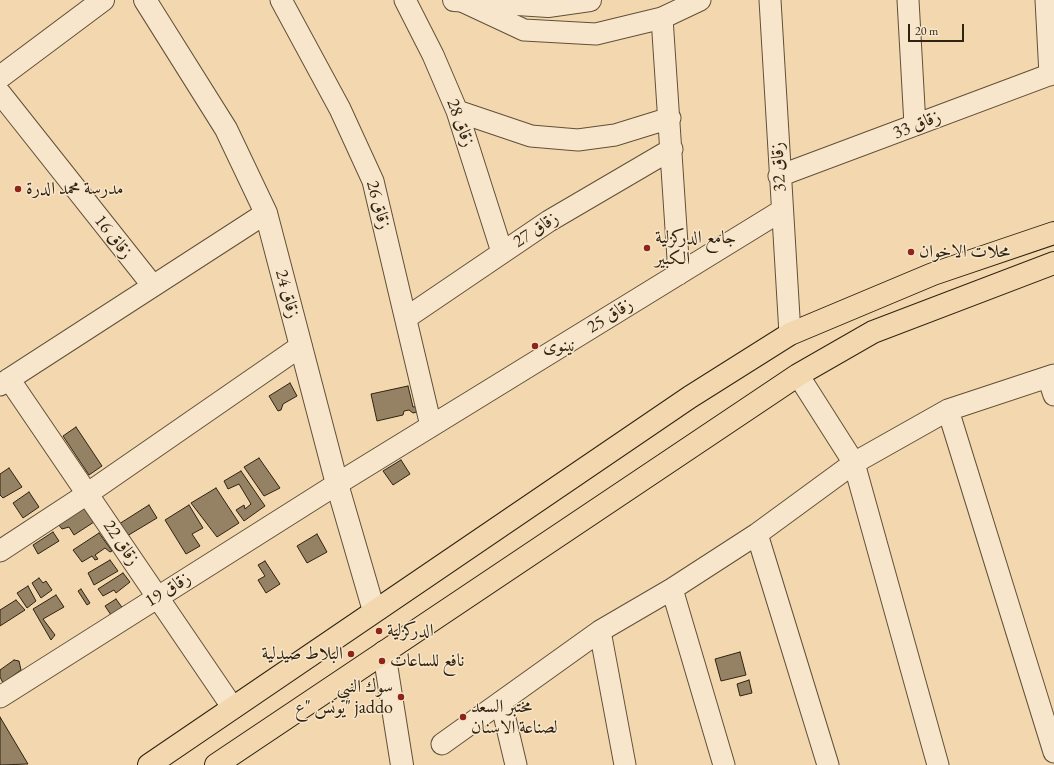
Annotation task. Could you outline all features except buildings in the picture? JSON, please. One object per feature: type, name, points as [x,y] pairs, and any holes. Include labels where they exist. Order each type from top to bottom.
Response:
[{"type":"main road","points":[[149,765],[690,396],[790,334],[933,274],[1054,233]]},
{"type":"main road","points":[[216,765],[236,759],[384,652],[798,375],[873,332],[1054,263]]},
{"type":"street","points":[[0,77],[104,0]]},
{"type":"street","name":"زقاق 24","points":[[145,0],[226,129],[266,213],[337,484],[374,611]]},
{"type":"street","name":"زقاق 26","points":[[281,0],[340,109],[374,180],[432,426]]},
{"type":"street","name":"زقاق 28","points":[[405,0],[433,55],[457,111],[502,252]]},
{"type":"street","points":[[458,1],[548,6],[590,0]]},
{"type":"street","points":[[458,1],[524,30],[596,34],[662,18],[700,0]]},
{"type":"street","name":"زقاق 32","points":[[770,0],[781,211],[790,334]]},
{"type":"street","points":[[908,0],[915,125]]},
{"type":"street","points":[[1046,0],[1052,74]]},
{"type":"street","points":[[662,18],[670,118],[679,274]]},
{"type":"street","name":"زقاق 33","points":[[779,176],[1052,74]]},
{"type":"street","name":"زقاق 16","points":[[0,92],[153,286]]},
{"type":"street","points":[[457,111],[531,136],[578,140],[614,135],[670,118]]},
{"type":"street","name":"زقاق 27","points":[[406,318],[549,221],[672,149]]},
{"type":"street","name":"زقاق 25","points":[[337,484],[781,211]]},
{"type":"street","points":[[4,382],[266,213]]},
{"type":"street","points":[[0,551],[87,494],[301,346]]},
{"type":"street","points":[[798,375],[854,463],[938,765]]},
{"type":"street","name":"زقاق 22","points":[[4,382],[87,494],[233,708]]},
{"type":"street","points":[[442,744],[600,631],[672,589],[757,534],[854,463],[948,410],[1052,382]]},
{"type":"street","points":[[948,410],[1050,724],[1054,752]]},
{"type":"street","name":"زقاق 19","points":[[0,697],[337,484]]},
{"type":"street","points":[[757,534],[828,765]]},
{"type":"street","points":[[672,589],[724,765]]},
{"type":"street","points":[[600,631],[626,765]]},
{"type":"street","points":[[384,652],[402,765]]},
{"type":"street","points":[[501,702],[516,765]]},
{"type":"place","name":"مدرسة محمد الدرة","points":[[18,189]]},
{"type":"place","name":"جامع الدركزلية الكبير","points":[[647,248]]},
{"type":"place","name":"محلات الاخوان","points":[[911,252]]},
{"type":"place","name":"نينوى","points":[[535,346]]},
{"type":"place","name":"الدركزلية","points":[[379,631]]},
{"type":"place","name":"البلاط صيدلية","points":[[351,654]]},
{"type":"place","name":"نافع للساعات","points":[[382,661]]},
{"type":"place","name":"سوك النبي يونس \"ع\" jaddo","points":[[401,697]]},
{"type":"place","name":"مختبر السعد لصناعة الاسنان","points":[[463,717]]}]
